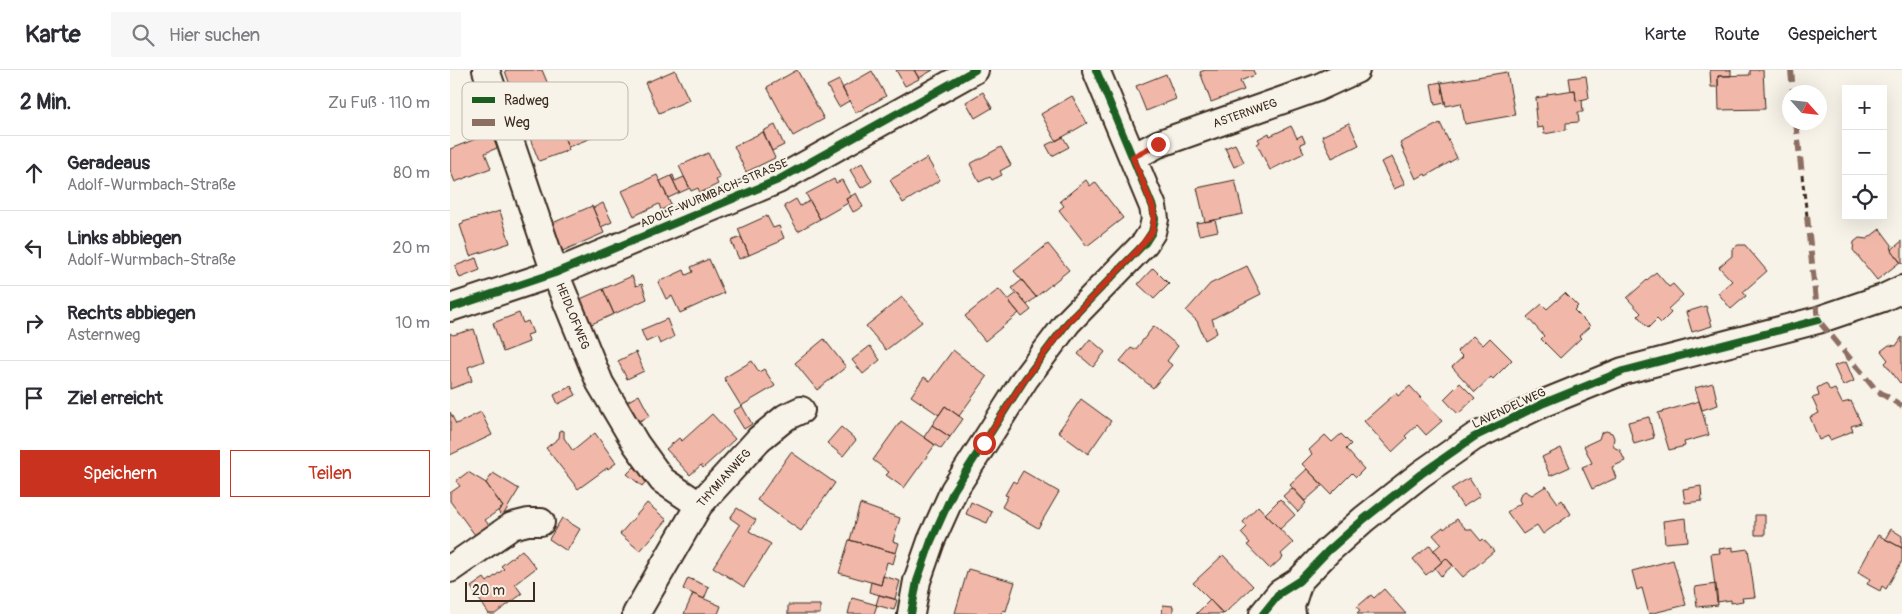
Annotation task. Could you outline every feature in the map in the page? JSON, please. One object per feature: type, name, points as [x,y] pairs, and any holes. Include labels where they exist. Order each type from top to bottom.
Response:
[{"type":"street","name":"HEIDLOFWEG","points":[[486,70],[490,82]]},
{"type":"street","name":"ADOLF-WURMBACH-STRASSE","points":[[450,308],[555,273],[778,180],[974,70]]},
{"type":"street","points":[[911,614],[917,581],[931,541],[954,490],[1025,379],[1068,322],[1137,251],[1152,232],[1153,208],[1096,70]]},
{"type":"street","name":"ASTERNWEG","points":[[1133,157],[1158,144],[1317,88],[1356,70]]},
{"type":"street","name":"HEIDLOFWEG","points":[[510,140],[555,273],[600,382],[636,444],[662,480],[699,505]]},
{"type":"street","name":"LAVENDELWEG","points":[[1264,614],[1280,593],[1299,581],[1328,550],[1364,519],[1474,437],[1544,404],[1623,371],[1818,320],[1883,298],[1902,289]]},
{"type":"street","name":"THYMIANWEG","points":[[636,614],[699,505],[759,439],[786,417],[801,410]]},
{"type":"street","points":[[450,569],[512,526],[528,522],[541,522]]},
{"type":"street","name":"LAVENDELWEG","points":[[1292,614],[1291,606],[1299,581]]},
{"type":"path","points":[[1802,175],[1807,216]]},
{"type":"building","points":[[542,70],[547,82],[509,82],[505,71]]},
{"type":"building","points":[[675,70],[689,100],[659,113],[645,83]]},
{"type":"building","points":[[797,70],[824,119],[793,136],[767,87]]},
{"type":"building","points":[[896,70],[914,70],[919,79],[905,86]]},
{"type":"building","points":[[914,70],[933,70],[919,78]]},
{"type":"building","points":[[1205,70],[1253,70],[1255,75],[1240,81],[1244,90],[1211,102],[1200,72]]},
{"type":"building","points":[[1710,70],[1731,70],[1731,76],[1718,76],[1718,87],[1711,87]]},
{"type":"building","points":[[1750,70],[1763,70],[1765,109],[1719,110],[1718,76],[1750,75]]},
{"type":"building","points":[[872,71],[886,96],[856,113],[842,88]]},
{"type":"building","points":[[1507,72],[1515,115],[1465,124],[1461,103],[1446,106],[1441,83]]},
{"type":"building","points":[[1166,74],[1176,99],[1146,111],[1136,86]]},
{"type":"building","points":[[1586,76],[1589,98],[1576,101],[1575,90],[1571,91],[1569,78]]},
{"type":"building","points":[[839,80],[849,101],[839,107],[827,86]]},
{"type":"building","points":[[1441,82],[1445,103],[1435,105],[1431,84]]},
{"type":"building","points":[[1575,90],[1576,101],[1582,100],[1583,112],[1578,112],[1579,122],[1566,123],[1566,130],[1544,134],[1543,127],[1537,128],[1536,98],[1547,96],[1547,94]]},
{"type":"building","points":[[983,92],[992,108],[975,118],[966,102]]},
{"type":"building","points":[[1072,96],[1087,123],[1056,141],[1041,114]]},
{"type":"building","points":[[1349,123],[1359,145],[1332,158],[1322,136]]},
{"type":"building","points":[[1440,123],[1457,158],[1426,176],[1425,174],[1416,179],[1400,143]]},
{"type":"building","points":[[775,125],[784,145],[772,151],[763,131]]},
{"type":"building","points":[[1291,126],[1297,138],[1302,135],[1305,142],[1300,144],[1304,153],[1270,170],[1257,144],[1260,142],[1258,139],[1269,133],[1270,136]]},
{"type":"building","points":[[763,132],[775,158],[746,172],[734,146]]},
{"type":"building","points":[[1063,137],[1069,147],[1052,156],[1046,145]]},
{"type":"building","points":[[473,140],[494,140],[497,148],[485,153],[491,168],[455,182],[450,170],[450,149]]},
{"type":"building","points":[[531,140],[565,140],[569,150],[539,161]]},
{"type":"building","points":[[565,140],[586,140],[568,147]]},
{"type":"building","points":[[1235,144],[1244,162],[1234,167],[1225,148]]},
{"type":"building","points":[[1001,147],[1011,165],[1000,171],[1002,175],[992,180],[990,177],[979,182],[970,164]]},
{"type":"building","points":[[708,153],[720,178],[716,180],[718,184],[700,193],[698,188],[691,191],[679,166]]},
{"type":"building","points":[[1392,157],[1405,184],[1394,189],[1381,162]]},
{"type":"building","points":[[927,158],[940,180],[903,203],[890,180]]},
{"type":"building","points":[[862,163],[872,181],[861,188],[850,170]]},
{"type":"building","points":[[657,175],[671,205],[661,210],[659,204],[634,216],[622,191]]},
{"type":"building","points":[[673,175],[675,181],[684,177],[690,188],[679,193],[671,176]]},
{"type":"building","points":[[671,176],[679,193],[668,198],[660,181]]},
{"type":"building","points":[[834,179],[836,183],[842,180],[851,197],[846,199],[848,203],[820,219],[806,194]]},
{"type":"building","points":[[1086,180],[1090,186],[1095,182],[1123,218],[1087,246],[1059,210],[1064,206],[1060,201]]},
{"type":"building","points":[[1235,180],[1243,214],[1205,222],[1197,188]]},
{"type":"building","points":[[856,193],[863,207],[853,212],[846,199]]},
{"type":"building","points":[[796,199],[800,206],[810,201],[820,219],[798,231],[784,206]]},
{"type":"building","points":[[603,203],[612,222],[601,227],[593,208]]},
{"type":"building","points":[[592,206],[604,233],[560,252],[548,225]]},
{"type":"building","points":[[500,211],[510,243],[470,256],[460,225],[463,222]]},
{"type":"building","points":[[767,216],[773,228],[779,226],[784,238],[749,255],[738,229]]},
{"type":"building","points":[[1215,220],[1218,231],[1199,235],[1196,223]]},
{"type":"building","points":[[1880,229],[1892,245],[1891,250],[1900,262],[1877,280],[1853,250],[1854,242],[1859,238],[1867,239]]},
{"type":"building","points":[[741,237],[749,255],[739,259],[731,241]]},
{"type":"building","points":[[1902,241],[1902,264],[1891,250]]},
{"type":"building","points":[[1048,244],[1069,270],[1036,297],[1014,271]]},
{"type":"building","points":[[1738,245],[1745,245],[1767,271],[1743,292],[1746,296],[1731,309],[1718,293],[1732,281],[1719,267],[1732,256],[1732,249]]},
{"type":"building","points":[[476,258],[480,270],[460,278],[455,266]]},
{"type":"building","points":[[709,259],[724,293],[680,313],[672,296],[666,299],[658,282],[684,270],[686,275],[693,272],[691,267]]},
{"type":"building","points":[[1247,266],[1261,294],[1212,319],[1217,333],[1205,340],[1197,321],[1186,311],[1210,284]]},
{"type":"building","points":[[1153,268],[1169,284],[1154,299],[1138,284]]},
{"type":"building","points":[[1656,272],[1669,287],[1673,284],[1683,295],[1668,309],[1671,313],[1661,323],[1657,319],[1648,328],[1638,316],[1641,313],[1627,298]]},
{"type":"building","points":[[632,276],[636,286],[642,284],[647,299],[614,314],[603,289]]},
{"type":"building","points":[[1022,280],[1036,297],[1027,305],[1012,288]]},
{"type":"building","points":[[603,289],[614,314],[587,326],[578,300]]},
{"type":"building","points":[[999,289],[1019,313],[985,341],[965,316]]},
{"type":"building","points":[[1017,293],[1031,310],[1022,317],[1008,300]]},
{"type":"building","points":[[1565,293],[1578,306],[1574,310],[1590,326],[1579,336],[1581,338],[1560,358],[1541,339],[1544,336],[1527,317],[1542,304],[1547,309]]},
{"type":"building","points":[[902,297],[922,322],[886,350],[866,326]]},
{"type":"building","points":[[1706,306],[1712,326],[1692,332],[1686,312]]},
{"type":"building","points":[[519,313],[523,323],[528,321],[533,333],[527,335],[529,342],[503,352],[493,323]]},
{"type":"building","points":[[667,319],[674,337],[660,344],[657,337],[646,342],[641,330]]},
{"type":"building","points":[[1154,326],[1178,346],[1167,361],[1172,365],[1153,388],[1120,361],[1131,348],[1135,350]]},
{"type":"building","points":[[474,329],[484,361],[468,367],[472,381],[450,389],[450,333],[453,335]]},
{"type":"building","points":[[1473,336],[1483,345],[1490,338],[1512,360],[1493,379],[1491,377],[1475,392],[1452,367],[1463,357],[1457,351]]},
{"type":"building","points":[[1902,337],[1902,381],[1900,383],[1885,363],[1888,360],[1881,351],[1889,345],[1896,346]]},
{"type":"building","points":[[824,339],[846,367],[817,390],[795,363]]},
{"type":"building","points":[[1090,339],[1105,352],[1093,367],[1078,354]]},
{"type":"building","points":[[870,346],[880,360],[863,374],[852,360]]},
{"type":"building","points":[[953,350],[987,377],[959,416],[945,406],[939,415],[911,396],[924,377],[930,381]]},
{"type":"building","points":[[636,352],[644,371],[627,379],[618,361]]},
{"type":"building","points":[[752,361],[759,372],[764,369],[775,386],[741,406],[724,378]]},
{"type":"building","points":[[1846,362],[1854,381],[1843,386],[1834,366]]},
{"type":"building","points":[[1460,383],[1475,398],[1458,414],[1444,399]]},
{"type":"building","points":[[1713,383],[1718,405],[1702,410],[1695,388]]},
{"type":"building","points":[[1824,384],[1827,385],[1830,391],[1835,389],[1842,403],[1851,401],[1861,423],[1851,426],[1853,431],[1830,440],[1828,436],[1819,440],[1810,417],[1819,413],[1812,398],[1819,396],[1817,388]]},
{"type":"building","points":[[571,386],[576,395],[558,404],[554,395]]},
{"type":"building","points":[[1410,386],[1442,421],[1426,435],[1417,425],[1392,452],[1364,421],[1396,393],[1398,396]]},
{"type":"building","points":[[639,395],[650,416],[631,425],[621,405]]},
{"type":"building","points":[[1081,399],[1111,421],[1088,454],[1058,432]]},
{"type":"building","points":[[1699,401],[1709,435],[1684,442],[1685,446],[1669,450],[1658,413]]},
{"type":"building","points":[[742,406],[752,424],[744,429],[733,411]]},
{"type":"building","points":[[945,406],[963,419],[950,437],[932,425]]},
{"type":"building","points":[[450,412],[456,424],[481,412],[492,435],[450,455]]},
{"type":"building","points":[[712,414],[735,439],[703,468],[701,465],[690,475],[666,449],[679,438],[682,441]]},
{"type":"building","points":[[1649,417],[1654,438],[1634,444],[1628,422]]},
{"type":"building","points":[[901,421],[935,445],[904,488],[886,475],[889,472],[873,460]]},
{"type":"building","points":[[932,425],[950,437],[941,449],[924,437]]},
{"type":"building","points":[[841,427],[856,440],[843,456],[827,443]]},
{"type":"building","points":[[560,430],[564,431],[564,438],[573,451],[595,433],[616,463],[578,489],[546,448],[559,438]]},
{"type":"building","points":[[1606,431],[1612,433],[1614,438],[1613,444],[1615,448],[1620,450],[1625,461],[1612,467],[1616,478],[1592,489],[1582,467],[1592,463],[1584,446],[1599,439],[1601,433]]},
{"type":"building","points":[[1341,434],[1351,444],[1346,449],[1364,469],[1356,477],[1352,473],[1331,494],[1302,464],[1312,454],[1309,450],[1325,435],[1332,442]]},
{"type":"building","points":[[1561,448],[1570,467],[1550,476],[1542,457]]},
{"type":"building","points":[[791,452],[835,483],[801,531],[757,500]]},
{"type":"building","points":[[634,467],[648,479],[642,486],[627,474]]},
{"type":"building","points":[[1307,469],[1323,485],[1305,501],[1290,485]]},
{"type":"building","points":[[1023,471],[1059,492],[1038,528],[1002,507],[1008,496],[1005,495],[1013,481],[1016,483]]},
{"type":"building","points":[[468,472],[486,483],[503,507],[485,520],[489,525],[475,535],[450,501],[450,493],[460,486],[456,481]]},
{"type":"building","points":[[493,473],[519,489],[502,517],[498,511],[503,507],[486,483]]},
{"type":"building","points":[[1469,478],[1480,496],[1463,507],[1451,489]]},
{"type":"building","points":[[1546,486],[1558,503],[1562,500],[1571,514],[1543,534],[1537,525],[1523,534],[1507,512],[1521,503],[1519,500],[1520,495],[1525,491],[1532,495]]},
{"type":"building","points":[[1701,486],[1702,501],[1685,503],[1683,489]]},
{"type":"building","points":[[1292,488],[1306,503],[1298,512],[1283,496]]},
{"type":"building","points":[[1280,499],[1295,515],[1280,529],[1265,514]]},
{"type":"building","points":[[971,502],[992,512],[987,523],[966,514]]},
{"type":"building","points":[[647,503],[667,520],[640,551],[620,534]]},
{"type":"building","points":[[860,504],[900,518],[893,541],[899,543],[896,553],[850,540]]},
{"type":"building","points":[[1258,506],[1293,543],[1281,554],[1283,557],[1270,569],[1247,545],[1250,543],[1241,533],[1247,527],[1243,522]]},
{"type":"building","points":[[737,508],[756,520],[749,531],[771,544],[744,587],[713,567],[740,525],[730,518]]},
{"type":"building","points":[[1755,515],[1765,515],[1765,535],[1755,535]]},
{"type":"building","points":[[562,518],[580,529],[567,551],[549,539]]},
{"type":"building","points":[[1686,518],[1688,541],[1665,543],[1663,521]]},
{"type":"building","points":[[1457,519],[1466,529],[1471,529],[1481,541],[1483,539],[1494,551],[1463,577],[1446,558],[1442,562],[1433,551],[1441,544],[1433,535]]},
{"type":"building","points":[[1891,529],[1902,536],[1902,548],[1885,539]]},
{"type":"building","points":[[1878,535],[1902,548],[1902,561],[1886,589],[1882,586],[1880,591],[1867,584],[1870,579],[1858,572]]},
{"type":"building","points":[[849,540],[896,553],[893,564],[887,562],[881,585],[839,573]]},
{"type":"building","points":[[1430,545],[1442,562],[1426,575],[1413,559]]},
{"type":"building","points":[[1733,547],[1733,551],[1748,549],[1755,597],[1742,598],[1743,601],[1731,603],[1731,600],[1717,602],[1711,554],[1720,553],[1719,549]]},
{"type":"building","points":[[522,550],[536,568],[515,584],[522,594],[495,614],[489,614],[471,587],[484,578],[487,582],[504,569],[501,566]]},
{"type":"building","points":[[1223,555],[1253,586],[1224,614],[1193,583]]},
{"type":"building","points":[[1446,558],[1453,565],[1441,576],[1435,568]]},
{"type":"building","points":[[1673,560],[1686,605],[1649,614],[1642,588],[1637,590],[1632,571]]},
{"type":"building","points":[[968,569],[1015,582],[1006,611],[1003,610],[1002,614],[955,613]]},
{"type":"building","points":[[883,576],[900,581],[895,599],[869,592],[871,582],[881,585]]},
{"type":"building","points":[[688,578],[709,587],[704,599],[683,589]]},
{"type":"building","points":[[1716,584],[1718,605],[1697,607],[1695,587]]},
{"type":"building","points":[[1384,589],[1406,614],[1357,614],[1360,611],[1357,607],[1371,595],[1374,598]]},
{"type":"building","points":[[693,594],[721,606],[718,614],[684,614]]},
{"type":"building","points":[[879,595],[897,600],[894,610],[876,605]]},
{"type":"building","points":[[852,598],[877,605],[874,614],[848,614]]},
{"type":"building","points":[[1210,600],[1223,614],[1196,614]]},
{"type":"building","points":[[788,605],[820,605],[820,614],[788,614]]},
{"type":"building","points":[[1163,605],[1173,606],[1173,614],[1162,614]]},
{"type":"marked path","points":[[1791,70],[1792,85]]},
{"type":"marked path","points":[[1797,130],[1802,175]]},
{"type":"marked path","points":[[1807,216],[1818,320],[1876,390],[1902,406]]},
{"type":"cycle path","points":[[450,308],[555,273],[778,180],[975,70]]},
{"type":"cycle path","points":[[911,614],[917,581],[931,541],[954,490],[1025,379],[1068,322],[1145,243],[1152,232],[1155,219],[1153,207],[1096,70]]},
{"type":"cycle path","points":[[1263,614],[1280,593],[1299,581],[1328,551],[1364,519],[1421,474],[1474,437],[1544,403],[1623,371],[1818,320]]},
{"type":"route","points":[[984,443],[1025,379],[1068,322],[1145,243],[1152,232],[1153,208],[1133,157],[1158,144]]}]
